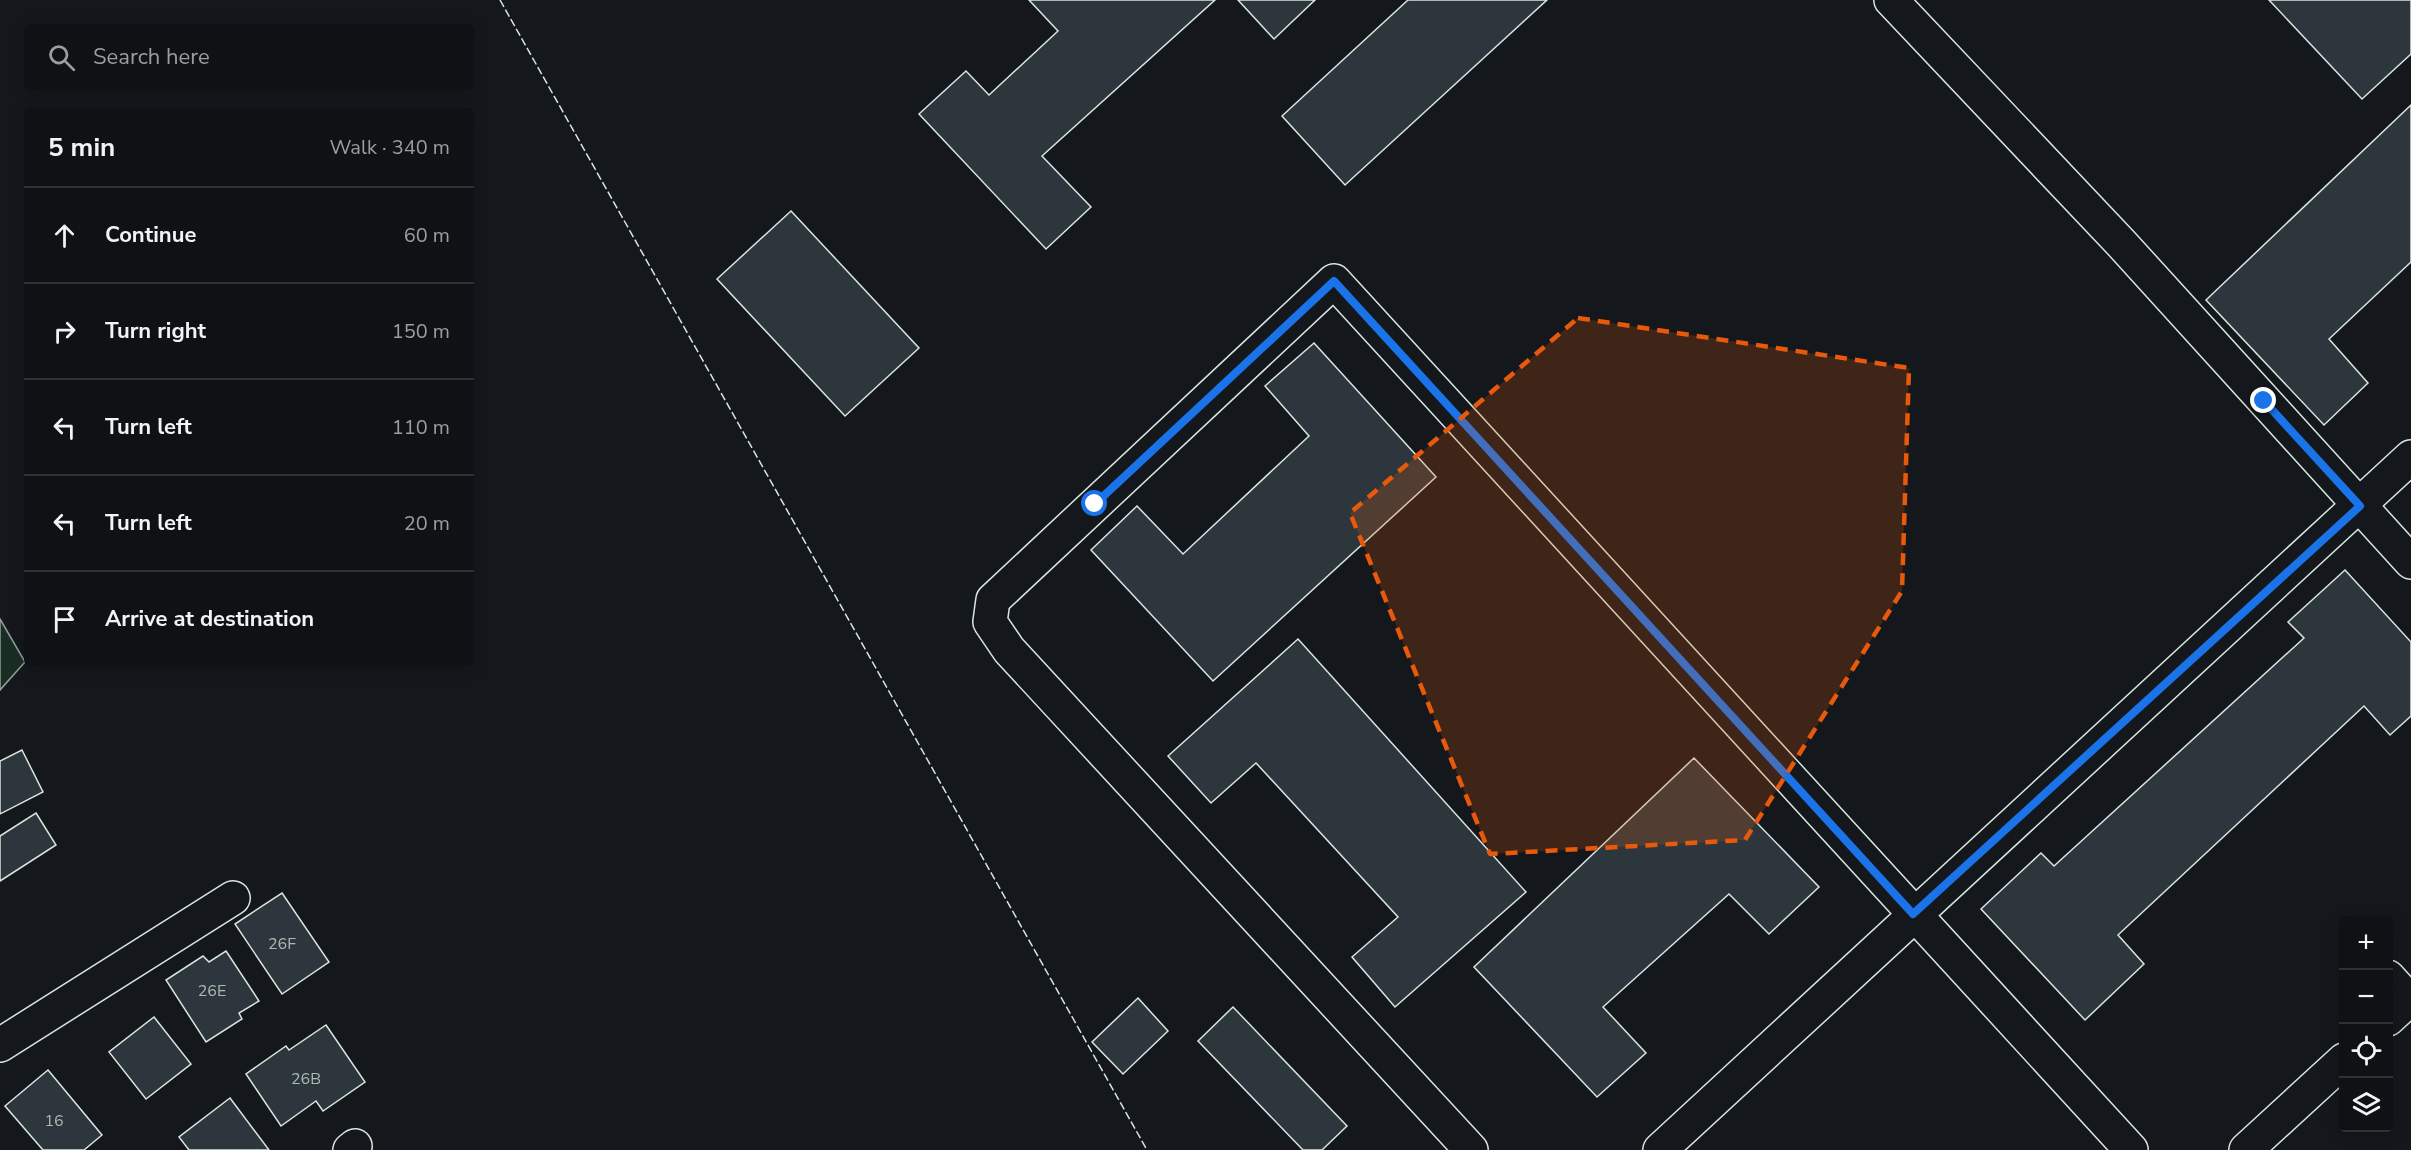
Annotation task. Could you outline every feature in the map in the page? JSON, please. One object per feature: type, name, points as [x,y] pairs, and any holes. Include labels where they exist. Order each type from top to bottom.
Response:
[{"type":"lane","points":[[1891,0],[2121,243],[2411,562]]},
{"type":"lane","points":[[1471,1150],[1009,650],[990,622],[993,600],[1334,281],[2131,1150]]},
{"type":"lane","points":[[1659,1150],[2411,457]]},
{"type":"lane","points":[[0,1045],[233,898]]},
{"type":"lane","points":[[2246,1150],[2339,1064]]},
{"type":"highlighted area","points":[[1578,318],[1909,368],[1902,591],[1745,840],[1490,854],[1350,513]]},
{"type":"green space","points":[[0,619],[24,663],[0,690]]},
{"type":"building","points":[[1029,0],[1215,0],[1042,156],[1091,207],[1046,249],[919,114],[966,71],[989,95],[1058,31]]},
{"type":"building","points":[[1238,0],[1315,0],[1274,39]]},
{"type":"building","points":[[1408,0],[1547,0],[1345,185],[1282,116]]},
{"type":"building","points":[[2269,0],[2411,0],[2411,54],[2362,99]]},
{"type":"building","points":[[2411,105],[2411,262],[2329,339],[2368,383],[2324,425],[2206,300]]},
{"type":"building","points":[[791,211],[919,348],[845,416],[717,279]]},
{"type":"building","points":[[1314,343],[1436,477],[1213,681],[1091,550],[1137,506],[1183,554],[1309,436],[1265,386]]},
{"type":"building","points":[[2345,570],[2411,642],[2411,716],[2390,735],[2364,706],[2118,935],[2144,964],[2085,1020],[1981,909],[2041,853],[2054,866],[2304,638],[2288,622]]},
{"type":"building","points":[[1298,639],[1526,892],[1395,1007],[1352,957],[1398,917],[1256,763],[1211,803],[1168,756]]},
{"type":"building","points":[[22,750],[43,792],[0,814],[0,761]]},
{"type":"building","points":[[1694,758],[1819,887],[1769,934],[1729,894],[1603,1007],[1646,1053],[1597,1097],[1474,967]]},
{"type":"building","points":[[36,813],[56,845],[0,881],[0,836]]},
{"type":"building","points":[[282,893],[329,962],[282,994],[235,924]]},
{"type":"building","points":[[226,951],[259,1001],[239,1013],[242,1019],[206,1042],[166,980],[203,956],[209,962]]},
{"type":"building","points":[[1138,998],[1168,1031],[1123,1074],[1092,1042]]},
{"type":"building","points":[[1233,1007],[1347,1126],[1322,1150],[1303,1150],[1198,1041]]},
{"type":"building","points":[[154,1017],[191,1064],[146,1099],[109,1052]]},
{"type":"building","points":[[326,1025],[365,1082],[323,1111],[316,1101],[281,1126],[246,1074],[286,1046],[289,1050]]},
{"type":"building","points":[[48,1070],[102,1135],[84,1150],[43,1150],[5,1106]]},
{"type":"building","points":[[230,1098],[269,1150],[189,1150],[179,1137]]},
{"type":"fence","points":[[500,0],[1147,1150]]},
{"type":"route","points":[[1095,504],[1334,281],[1913,914],[2360,506],[2264,401]]}]
